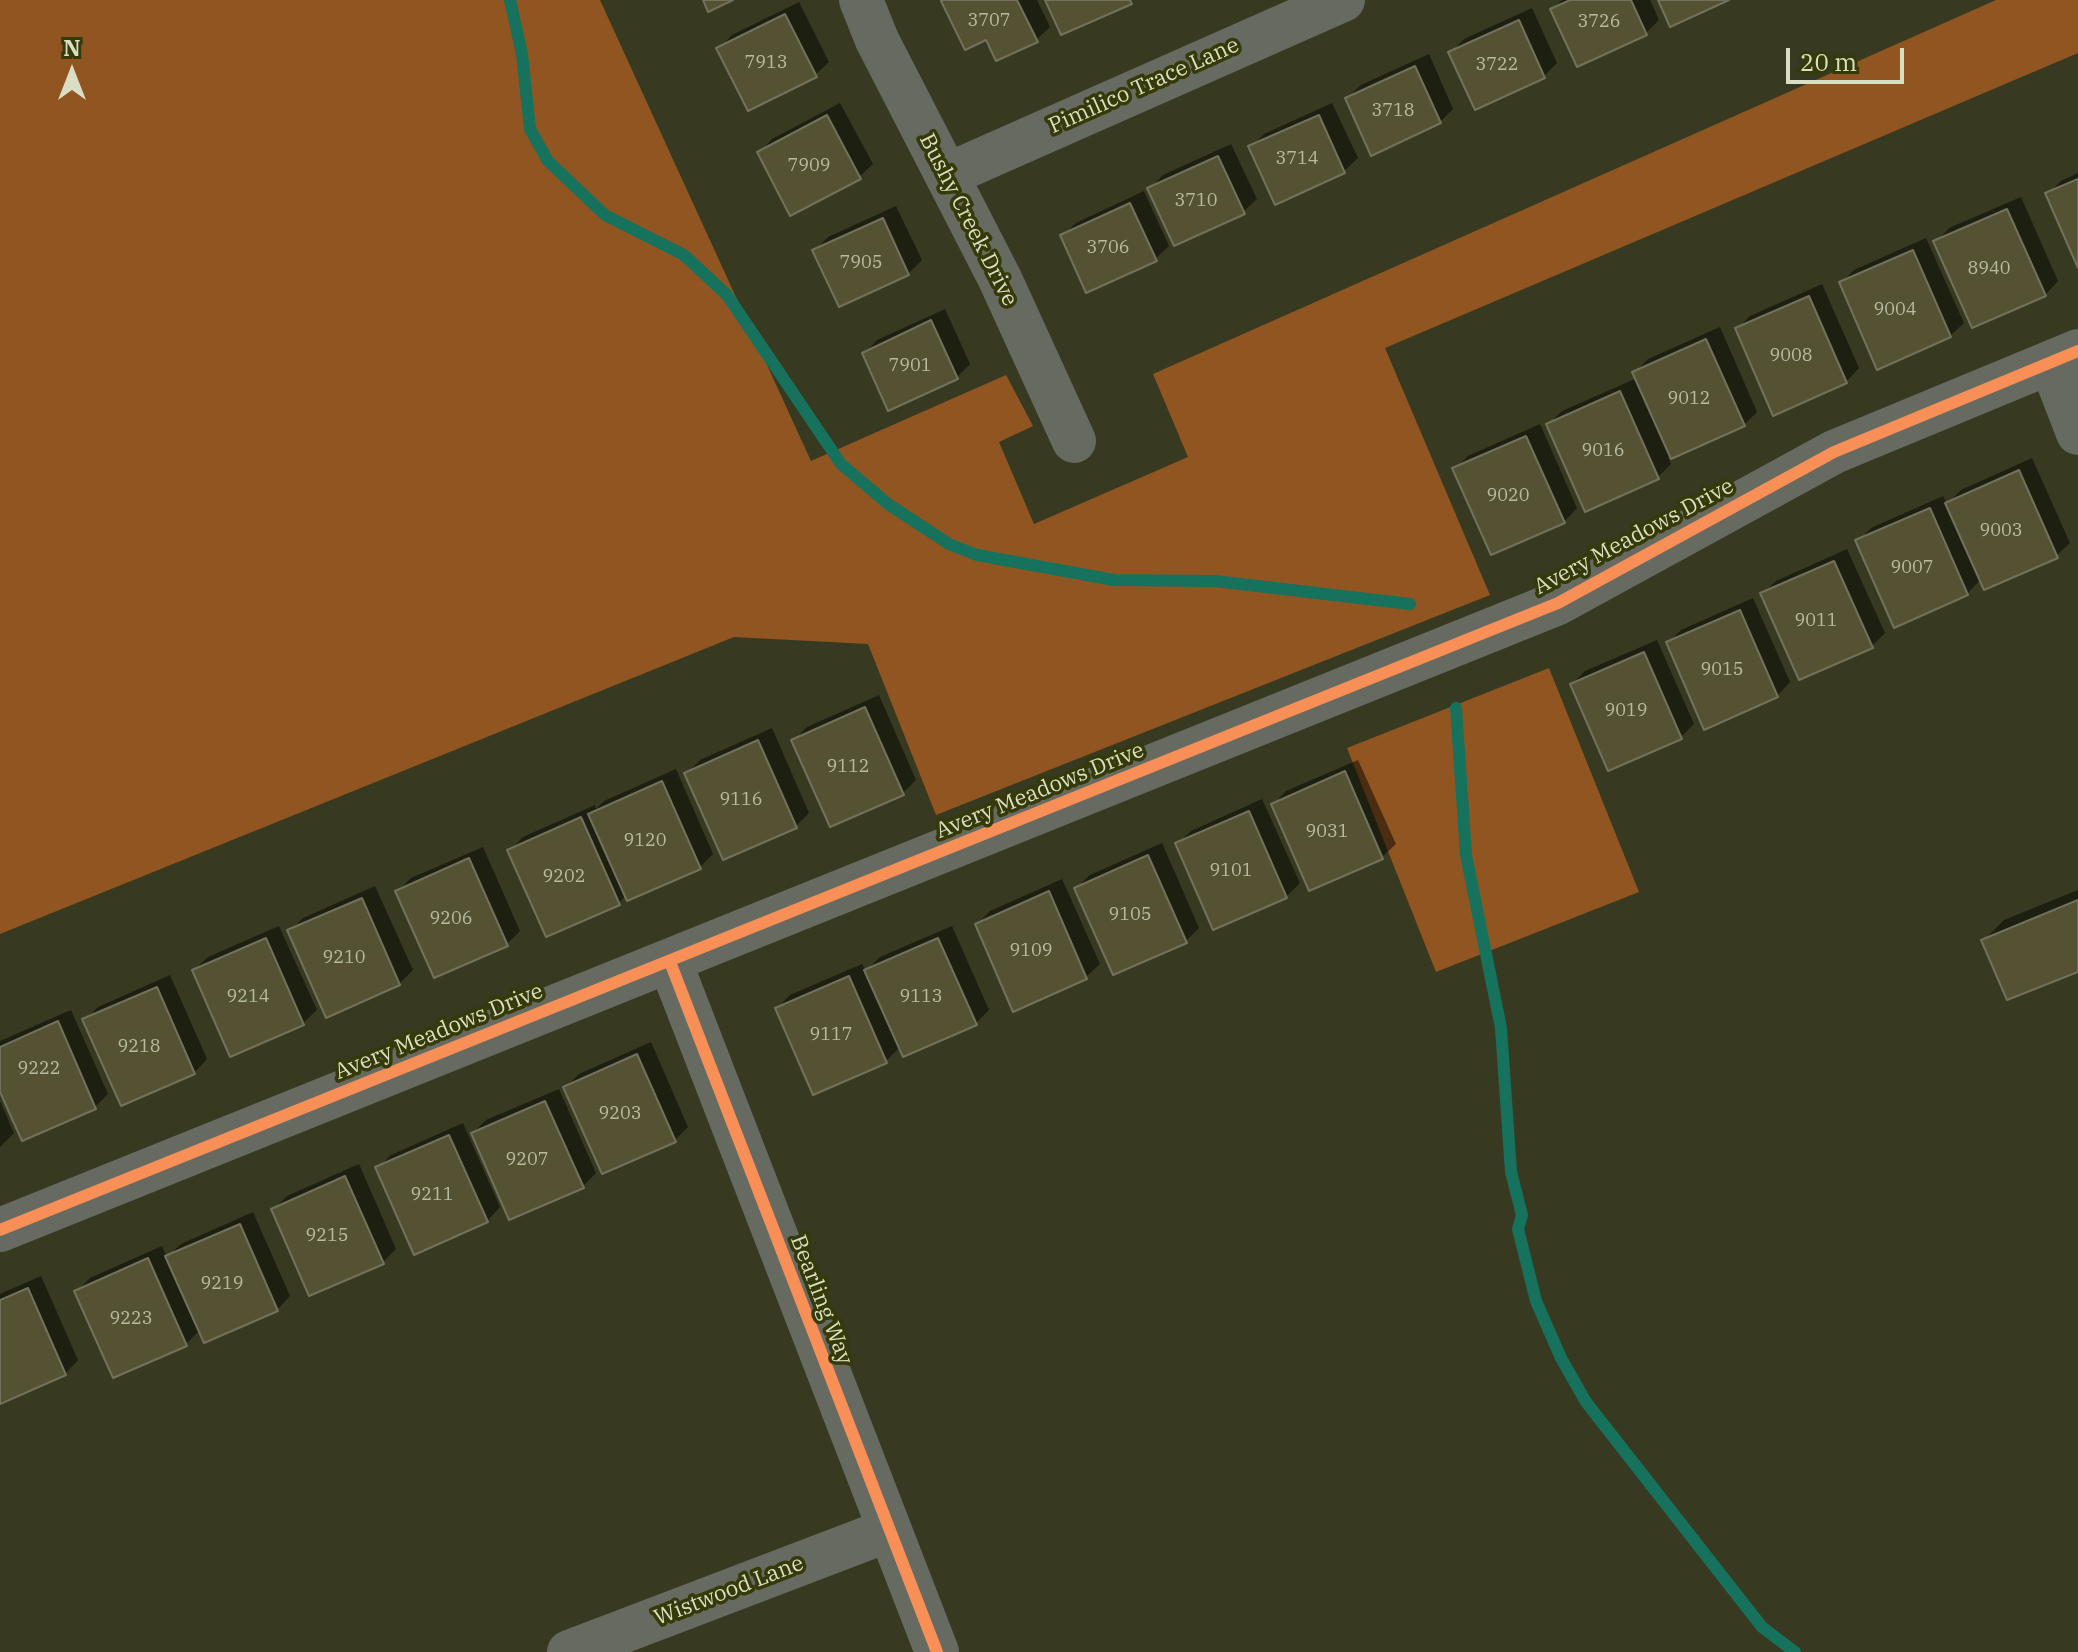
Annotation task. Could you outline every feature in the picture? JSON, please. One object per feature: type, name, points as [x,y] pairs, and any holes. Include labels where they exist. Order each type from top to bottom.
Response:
[{"type":"street","name":"Bushy Creek Drive","points":[[861,0],[877,40],[1000,279],[1074,441]]},
{"type":"street","name":"Pimilico Trace Lane","points":[[947,175],[1343,0]]},
{"type":"street","points":[[2065,357],[2078,433]]},
{"type":"street","name":"Avery Meadows Drive","points":[[0,1230],[1558,603],[1834,452],[2065,357]]},
{"type":"street","name":"Bearling Way","points":[[670,962],[937,1652]]},
{"type":"street","name":"Wistwood Lane","points":[[569,1652],[889,1530]]},
{"type":"shaded area","points":[[0,0],[600,0],[811,461],[1006,375],[1033,426],[999,442],[1034,524],[1188,457],[1153,374],[1996,0],[2078,0],[2078,53],[1385,348],[1490,595],[936,815],[868,644],[734,637],[0,934]]},
{"type":"shaded area","points":[[1549,668],[1639,892],[1436,972],[1347,748]]},
{"type":"building","points":[[703,0],[733,0],[708,12]]},
{"type":"building","points":[[943,0],[1017,0],[1038,42],[996,61],[986,40],[965,50]]},
{"type":"building","points":[[1045,0],[1130,0],[1132,4],[1061,35]]},
{"type":"building","points":[[1570,0],[1631,0],[1647,35],[1577,67],[1550,9]]},
{"type":"building","points":[[1658,0],[1729,0],[1670,27]]},
{"type":"building","points":[[785,14],[817,77],[748,111],[716,48]]},
{"type":"building","points":[[1519,20],[1545,78],[1475,110],[1448,52]]},
{"type":"building","points":[[1415,66],[1441,123],[1371,156],[1345,98]]},
{"type":"building","points":[[827,115],[861,179],[790,216],[757,152]]},
{"type":"building","points":[[1319,115],[1345,173],[1275,205],[1248,146]]},
{"type":"building","points":[[1218,156],[1245,214],[1174,246],[1147,188]]},
{"type":"building","points":[[2078,179],[2078,268],[2045,193]]},
{"type":"building","points":[[1130,203],[1157,261],[1086,293],[1060,235]]},
{"type":"building","points":[[2007,209],[2046,296],[1972,328],[1933,241]]},
{"type":"building","points":[[883,218],[909,275],[839,307],[812,250]]},
{"type":"building","points":[[1913,250],[1951,337],[1877,370],[1839,282]]},
{"type":"building","points":[[1809,296],[1847,383],[1773,416],[1735,328]]},
{"type":"building","points":[[931,320],[958,379],[888,411],[862,353]]},
{"type":"building","points":[[1706,339],[1745,426],[1671,459],[1632,372]]},
{"type":"building","points":[[1620,391],[1659,479],[1585,512],[1546,424]]},
{"type":"building","points":[[1526,436],[1565,523],[1491,555],[1452,468]]},
{"type":"building","points":[[2019,470],[2058,558],[1984,590],[1945,503]]},
{"type":"building","points":[[1930,508],[1968,595],[1894,628],[1855,540]]},
{"type":"building","points":[[1834,561],[1873,648],[1799,680],[1760,593]]},
{"type":"building","points":[[1740,610],[1778,697],[1704,730],[1666,642]]},
{"type":"building","points":[[1644,652],[1682,739],[1608,771],[1570,684]]},
{"type":"building","points":[[865,707],[904,795],[830,827],[791,740]]},
{"type":"building","points":[[758,740],[797,828],[723,860],[684,773]]},
{"type":"building","points":[[1345,771],[1383,859],[1309,891],[1271,804]]},
{"type":"building","points":[[662,781],[701,869],[627,901],[588,814]]},
{"type":"building","points":[[1249,811],[1287,898],[1213,930],[1175,843]]},
{"type":"building","points":[[581,817],[620,905],[546,937],[507,850]]},
{"type":"building","points":[[1148,855],[1187,943],[1113,975],[1074,888]]},
{"type":"building","points":[[469,858],[508,946],[434,978],[395,891]]},
{"type":"building","points":[[1049,891],[1087,979],[1013,1012],[975,924]]},
{"type":"building","points":[[362,898],[400,985],[326,1018],[287,930]]},
{"type":"building","points":[[2078,900],[2078,972],[2007,1000],[1981,940]]},
{"type":"building","points":[[266,938],[304,1025],[230,1057],[192,970]]},
{"type":"building","points":[[938,938],[977,1025],[903,1057],[864,970]]},
{"type":"building","points":[[849,976],[887,1063],[813,1095],[775,1008]]},
{"type":"building","points":[[157,987],[195,1074],[121,1106],[82,1019]]},
{"type":"building","points":[[58,1021],[96,1109],[22,1141],[0,1092],[0,1047]]},
{"type":"building","points":[[637,1054],[676,1142],[602,1174],[563,1087]]},
{"type":"building","points":[[545,1101],[584,1188],[509,1220],[471,1133]]},
{"type":"building","points":[[449,1135],[488,1222],[414,1255],[375,1167]]},
{"type":"building","points":[[345,1176],[384,1264],[309,1296],[271,1209]]},
{"type":"building","points":[[240,1224],[278,1311],[204,1343],[165,1256]]},
{"type":"building","points":[[148,1258],[187,1346],[113,1378],[74,1291]]},
{"type":"building","points":[[28,1288],[66,1375],[0,1404],[0,1300]]},
{"type":"waterway","points":[[510,0],[522,54],[530,129],[548,161],[605,215],[684,255],[727,295],[841,464],[888,504],[949,544],[977,555],[1114,580],[1215,581],[1410,604]]},
{"type":"waterway","points":[[1456,708],[1466,855],[1501,1028],[1511,1172],[1522,1215],[1518,1229],[1536,1301],[1561,1358],[1586,1402],[1762,1627],[1795,1652]]},
{"type":"cycle path","points":[[0,1230],[1558,603],[1834,452],[2078,351]]},
{"type":"cycle path","points":[[670,962],[937,1652]]}]
